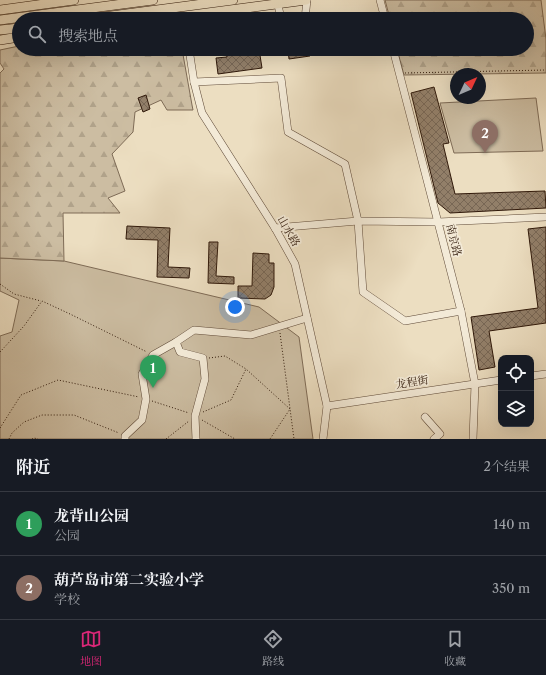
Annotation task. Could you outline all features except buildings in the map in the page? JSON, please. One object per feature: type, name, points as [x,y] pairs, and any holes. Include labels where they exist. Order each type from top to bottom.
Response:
[{"type":"main road","points":[[4,20],[3,10],[74,0]]},
{"type":"main road","points":[[64,12],[153,0]]},
{"type":"main road","points":[[184,10],[233,0]]},
{"type":"main road","points":[[163,12],[306,0]]},
{"type":"main road","points":[[0,30],[12,29]]},
{"type":"main road","points":[[0,40],[12,38]]},
{"type":"street","points":[[305,12],[306,0]]},
{"type":"street","points":[[380,0],[383,12]]},
{"type":"street","points":[[277,2],[279,12]]},
{"type":"street","name":"山水路","points":[[190,56],[194,82],[202,113],[275,228],[295,264],[327,406],[323,439]]},
{"type":"street","name":"南京路","points":[[395,56],[461,311],[475,384],[473,439]]},
{"type":"street","points":[[194,82],[281,78],[288,132],[345,164],[358,220],[363,292],[405,321],[461,311]]},
{"type":"street","points":[[275,228],[358,220],[438,222],[546,217]]},
{"type":"street","points":[[125,437],[142,420],[146,399],[142,374],[153,355],[194,330],[251,335],[307,318]]},
{"type":"street","points":[[176,342],[180,352],[203,358],[206,379],[195,416],[196,439]]},
{"type":"street","points":[[534,376],[546,374]]},
{"type":"street","name":"龙程街","points":[[327,406],[498,380]]},
{"type":"street","points":[[425,417],[440,434],[434,439]]},
{"type":"path","points":[[399,73],[546,70]]},
{"type":"path","points":[[0,284],[14,294],[42,301],[153,355]]},
{"type":"path","points":[[0,352],[24,326],[42,301]]},
{"type":"path","points":[[279,326],[294,439]]},
{"type":"path","points":[[203,358],[225,356],[246,369],[290,409]]},
{"type":"path","points":[[166,439],[195,416],[231,400],[246,369]]},
{"type":"path","points":[[0,428],[21,395],[58,380],[146,399],[195,416],[234,439]]},
{"type":"path","points":[[270,439],[290,409]]},
{"type":"path","points":[[9,439],[12,433],[24,422],[42,415],[74,415],[125,437]]},
{"type":"path","points":[[32,439],[38,439]]},
{"type":"green space","points":[[385,0],[541,0],[546,39],[546,73],[486,74],[486,68],[450,68],[450,74],[404,75],[399,56],[534,56],[534,12],[388,12]]},
{"type":"green space","points":[[12,47],[12,56],[183,56],[193,110],[167,110],[161,100],[135,112],[133,132],[112,154],[125,191],[108,198],[120,213],[63,213],[64,261],[0,258],[0,73],[4,69],[0,63],[0,50]]},
{"type":"green space","points":[[536,98],[543,151],[454,153],[440,103],[486,104],[486,101]]},
{"type":"green space","points":[[0,258],[64,261],[259,307],[299,337],[313,439],[0,439],[0,336],[12,332],[19,300],[0,291]]},
{"type":"place","name":"葫芦岛市第二实验小学","points":[[485,153]]},
{"type":"place","name":"龙背山公园","points":[[153,388]]}]
